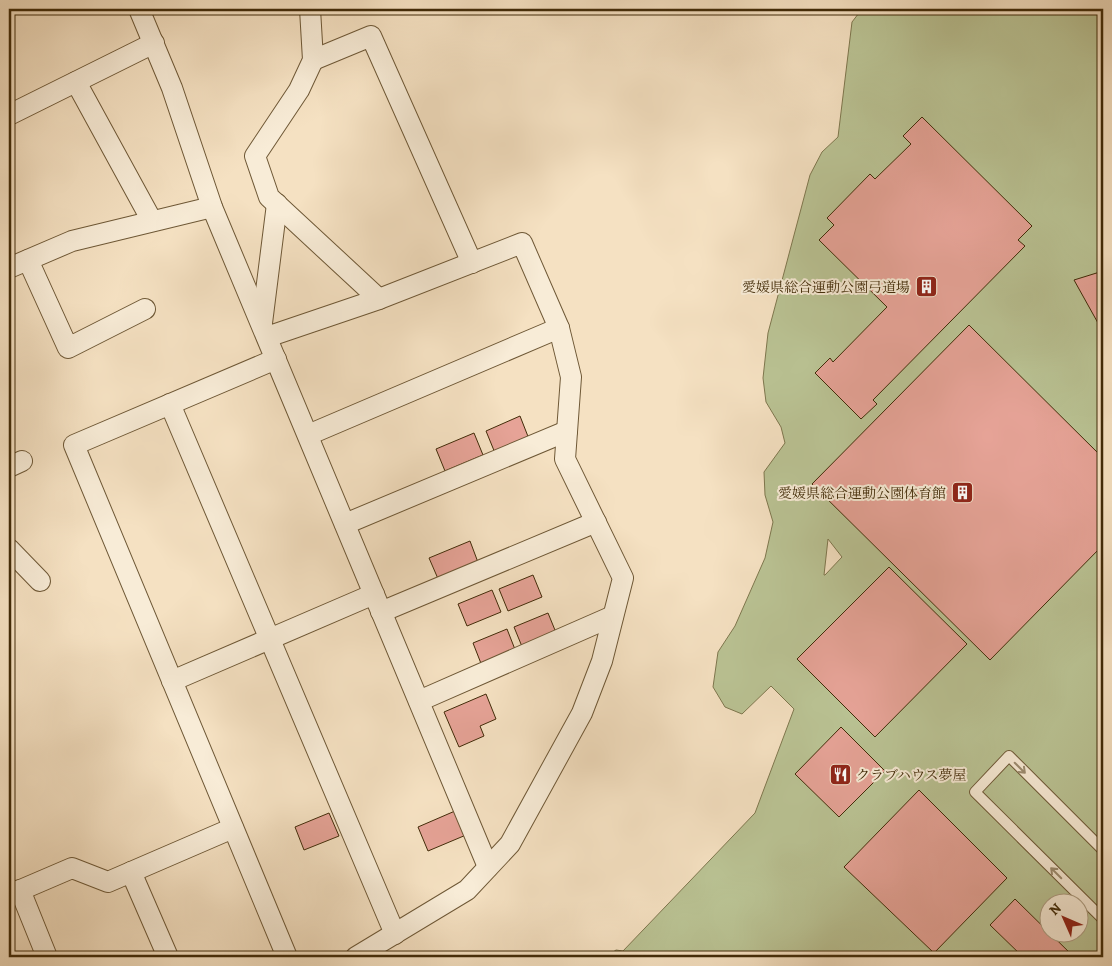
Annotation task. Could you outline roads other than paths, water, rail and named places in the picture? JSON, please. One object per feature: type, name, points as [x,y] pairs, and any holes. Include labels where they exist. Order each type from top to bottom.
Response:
[{"type":"street","points":[[140,9],[172,88],[212,207],[488,867]]},
{"type":"street","points":[[310,9],[313,60],[295,96],[255,156],[269,197],[379,299]]},
{"type":"street","points":[[313,60],[371,36],[472,262]]},
{"type":"street","points":[[9,115],[154,43]]},
{"type":"street","points":[[76,82],[152,221]]},
{"type":"street","points":[[264,331],[277,204]]},
{"type":"street","points":[[9,268],[72,240],[212,207]]},
{"type":"street","points":[[264,331],[379,299],[522,243],[559,328],[571,377],[565,459],[623,578],[602,661],[582,713],[510,844],[467,890],[356,957]]},
{"type":"street","points":[[28,260],[68,348],[145,308]]},
{"type":"street","points":[[308,435],[559,328]]},
{"type":"street","points":[[276,359],[74,445],[287,957]]},
{"type":"street","points":[[170,404],[394,934]]},
{"type":"street","points":[[345,524],[567,431]]},
{"type":"street","points":[[172,681],[270,639],[378,603],[596,522]]},
{"type":"street","points":[[11,554],[40,581]]},
{"type":"street","points":[[419,701],[613,616]]},
{"type":"street","points":[[47,957],[14,892],[72,868],[108,882],[233,828]]},
{"type":"street","points":[[131,872],[168,957]]},
{"type":"lane","points":[[1103,850],[1009,756],[975,792],[1103,919]]},
{"type":"place","name":"愛媛県総合運動公園弓道場","points":[[926,287]]},
{"type":"place","name":"愛媛県総合運動公園体育館","points":[[962,493]]},
{"type":"place","name":"クラブハウス夢屋","points":[[840,775]]}]
